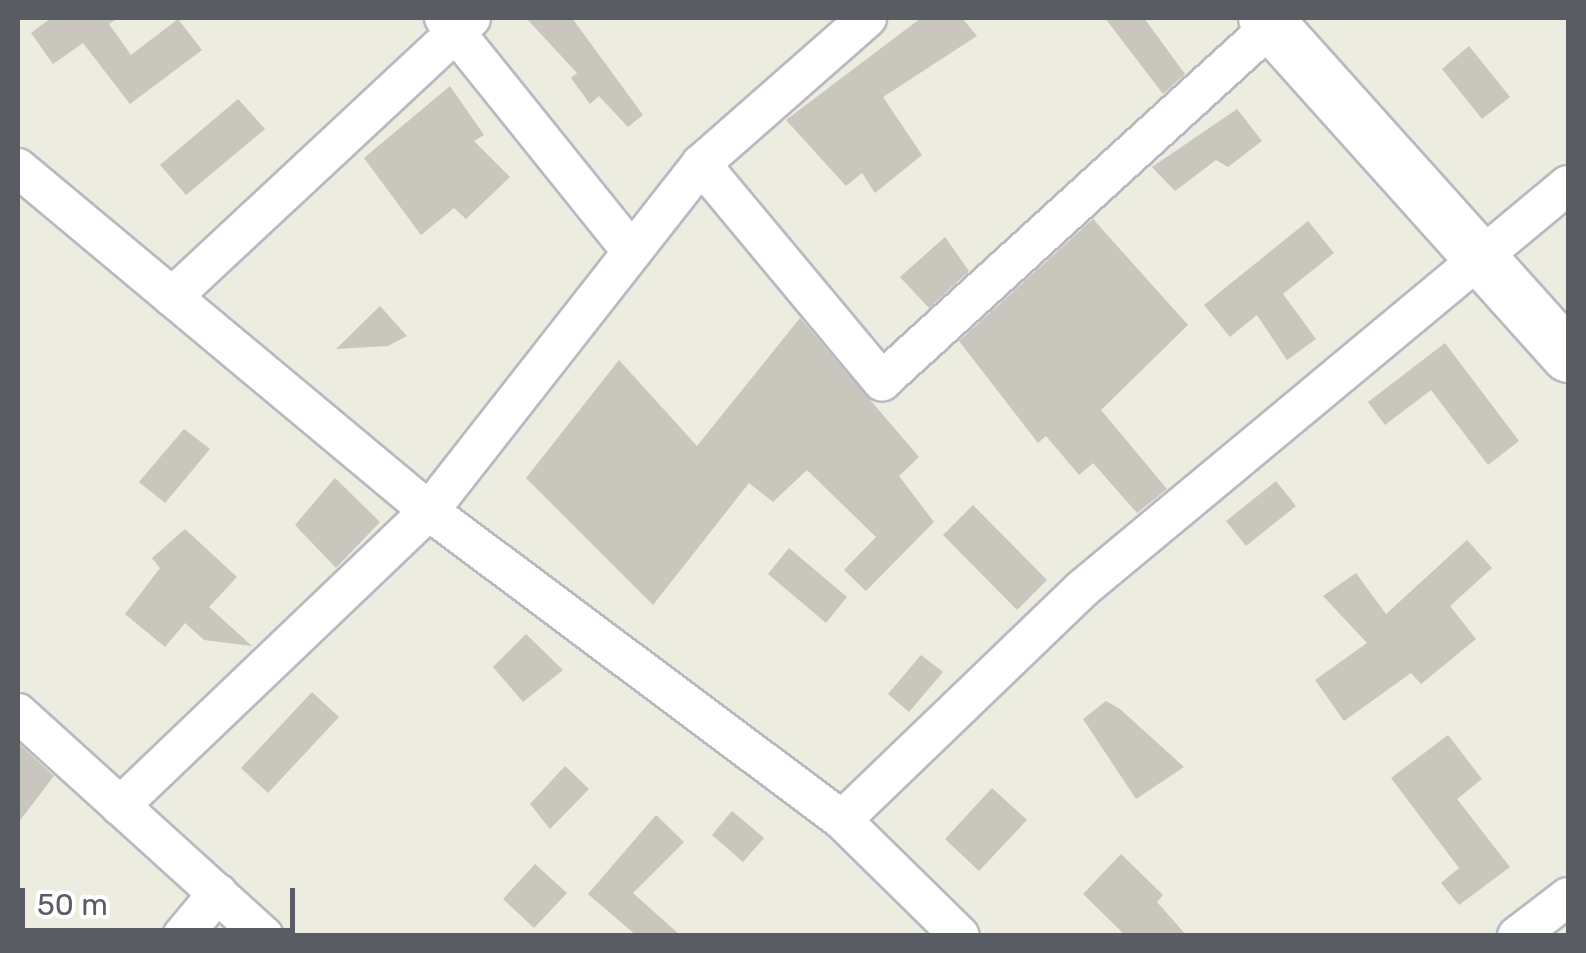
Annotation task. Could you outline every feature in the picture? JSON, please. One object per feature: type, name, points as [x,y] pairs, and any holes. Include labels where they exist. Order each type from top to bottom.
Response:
[{"type":"main road","points":[[1272,20],[1568,356]]},
{"type":"street","points":[[120,806],[429,512],[701,164],[867,18]]},
{"type":"street","points":[[701,164],[882,381],[1272,20]]},
{"type":"street","points":[[172,296],[457,22],[632,252]]},
{"type":"street","points":[[18,168],[429,512],[842,820],[960,936]]},
{"type":"street","points":[[842,820],[1082,590],[1482,262],[1568,185]]},
{"type":"street","points":[[18,712],[264,936]]},
{"type":"street","points":[[182,936],[218,894]]},
{"type":"street","points":[[1517,936],[1568,897]]},
{"type":"building","points":[[51,18],[118,18],[109,24],[131,55],[178,19],[202,50],[130,104],[83,43],[53,64],[31,33]]},
{"type":"building","points":[[526,18],[572,18],[643,115],[628,127],[599,96],[590,104],[571,78],[577,73]]},
{"type":"building","points":[[921,18],[962,18],[977,36],[883,97],[922,155],[875,193],[862,173],[846,186],[786,120]]},
{"type":"building","points":[[1105,18],[1144,18],[1185,74],[1163,94]]},
{"type":"building","points":[[1469,46],[1510,97],[1482,119],[1442,69]]},
{"type":"building","points":[[450,86],[484,135],[474,141],[510,177],[466,219],[454,208],[421,235],[364,158]]},
{"type":"building","points":[[238,99],[265,129],[186,195],[160,165]]},
{"type":"building","points":[[1237,109],[1262,141],[1228,167],[1216,160],[1175,191],[1152,167]]},
{"type":"building","points":[[1093,219],[1188,325],[1101,410],[1167,489],[1137,513],[1093,463],[1079,475],[1046,436],[1038,443],[959,341]]},
{"type":"building","points":[[1308,221],[1334,253],[1283,294],[1316,339],[1287,360],[1257,315],[1230,337],[1204,305]]},
{"type":"building","points":[[945,237],[969,271],[929,308],[900,277]]},
{"type":"building","points":[[380,306],[407,336],[388,346],[336,349]]},
{"type":"building","points":[[800,318],[919,457],[899,476],[934,522],[866,591],[844,570],[876,537],[807,470],[773,502],[749,483],[653,605],[526,478],[619,360],[697,446]]},
{"type":"building","points":[[1445,343],[1519,441],[1488,465],[1431,390],[1385,425],[1368,402]]},
{"type":"building","points":[[184,429],[210,449],[165,503],[139,482]]},
{"type":"building","points":[[335,478],[380,522],[336,568],[295,525]]},
{"type":"building","points":[[1276,481],[1296,506],[1246,546],[1226,521]]},
{"type":"building","points":[[973,505],[1047,580],[1017,610],[943,535]]},
{"type":"building","points":[[185,529],[237,577],[209,607],[252,646],[204,640],[185,623],[165,647],[125,614],[160,568],[152,558]]},
{"type":"building","points":[[1467,540],[1492,568],[1450,606],[1476,639],[1421,684],[1411,673],[1344,721],[1315,680],[1367,643],[1323,596],[1356,573],[1386,614]]},
{"type":"building","points":[[789,548],[847,597],[826,623],[768,574]]},
{"type":"building","points":[[526,634],[563,670],[523,702],[493,667]]},
{"type":"building","points":[[921,655],[943,672],[909,712],[888,694]]},
{"type":"building","points":[[312,692],[339,717],[268,793],[241,768]]},
{"type":"building","points":[[1106,701],[1184,767],[1136,799],[1083,719]]},
{"type":"building","points":[[1448,735],[1482,779],[1457,799],[1510,867],[1459,905],[1441,883],[1459,868],[1391,778]]},
{"type":"building","points":[[18,743],[54,776],[18,823]]},
{"type":"building","points":[[565,766],[589,789],[550,829],[530,804]]},
{"type":"building","points":[[992,788],[1027,820],[979,871],[945,839]]},
{"type":"building","points":[[732,811],[764,838],[743,862],[712,835]]},
{"type":"building","points":[[656,815],[684,842],[633,893],[681,936],[637,936],[588,894]]},
{"type":"building","points":[[1121,854],[1163,895],[1157,902],[1187,936],[1126,936],[1083,894]]},
{"type":"building","points":[[535,864],[567,893],[534,928],[503,899]]}]
